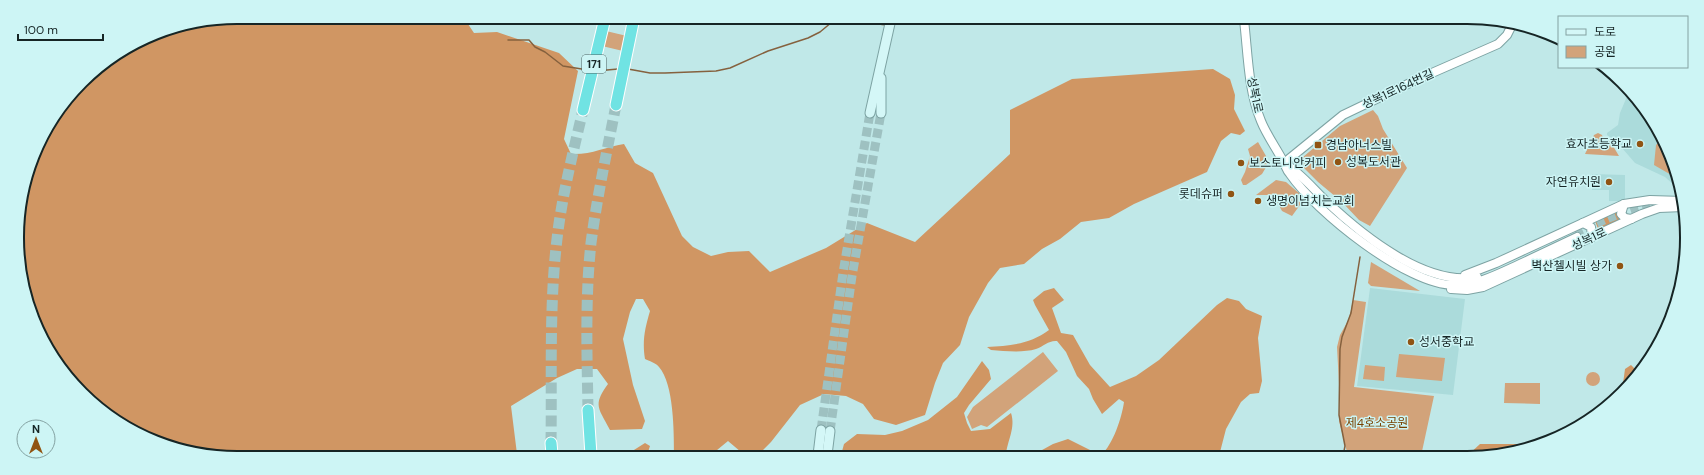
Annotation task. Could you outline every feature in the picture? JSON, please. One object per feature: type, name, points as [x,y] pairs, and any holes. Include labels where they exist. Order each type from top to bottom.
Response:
[{"type":"highway","name":"171","points":[[583,110],[604,24]]},
{"type":"highway","name":"171","points":[[616,105],[633,24]]},
{"type":"highway","points":[[588,410],[591,451]]},
{"type":"main road","points":[[870,113],[890,24]]},
{"type":"main road","points":[[881,113],[882,58]]},
{"type":"main road","points":[[819,451],[825,430],[827,451]]},
{"type":"street","name":"성복1로","points":[[1244,24],[1252,94],[1256,111],[1267,136],[1289,174],[1341,226],[1398,265],[1441,287],[1475,290],[1631,219],[1659,208],[1678,207]]},
{"type":"street","name":"성복1로164번길","points":[[1284,164],[1343,115],[1416,80],[1498,44],[1507,35],[1510,28]]},
{"type":"street","name":"성복1로","points":[[1284,164],[1295,170],[1334,210],[1370,238],[1425,271],[1451,278],[1484,277]]},
{"type":"street","name":"성복1로","points":[[1451,278],[1470,273],[1496,263],[1624,204],[1650,200],[1677,201]]},
{"type":"street","points":[[1624,204],[1621,214],[1625,218],[1631,219]]},
{"type":"street","points":[[1583,223],[1591,227],[1592,237]]},
{"type":"street","points":[[1484,277],[1576,235]]},
{"type":"street","name":"성복1로","points":[[1430,281],[1455,285],[1478,282],[1484,277]]},
{"type":"shaded area","points":[[224,24],[468,24],[474,33],[497,32],[559,53],[578,71],[564,139],[571,154],[592,152],[624,144],[635,163],[653,173],[682,236],[693,247],[711,256],[728,252],[749,251],[770,272],[826,248],[867,223],[915,242],[1010,154],[1010,110],[1072,79],[1213,69],[1230,79],[1235,95],[1234,109],[1245,131],[1240,135],[1231,133],[1221,141],[1207,172],[1134,204],[1109,218],[1081,222],[1060,239],[1042,249],[1024,264],[1000,268],[988,283],[969,317],[960,345],[943,363],[925,415],[896,425],[874,419],[863,404],[846,396],[824,394],[800,405],[771,442],[762,451],[740,451],[728,441],[716,451],[674,451],[672,409],[668,385],[659,367],[645,359],[644,335],[650,311],[643,299],[636,299],[630,312],[623,339],[633,385],[645,421],[642,429],[610,430],[600,412],[599,407],[600,397],[608,384],[597,369],[577,369],[557,378],[511,406],[517,451],[224,451],[196,447],[169,440],[143,429],[119,415],[97,398],[77,378],[60,356],[40,319],[28,279],[24,251],[24,224],[28,196],[40,156],[60,119],[77,97],[97,77],[119,60],[156,40],[182,31]]},
{"type":"shaded area","name":"효자초등학교","points":[[1627,97],[1644,119],[1658,143],[1674,185],[1665,177],[1635,163],[1616,141],[1607,135],[1607,133],[1618,125],[1620,113]]},
{"type":"shaded area","name":"자연유치원","points":[[1592,174],[1625,175],[1625,201],[1609,201],[1609,190],[1592,190]]},
{"type":"shaded area","points":[[1621,207],[1623,220],[1599,231],[1595,221]]},
{"type":"shaded area","points":[[1054,288],[1064,300],[1052,308],[1061,333],[1073,335],[1090,365],[1110,387],[1136,376],[1159,360],[1217,305],[1227,298],[1239,301],[1246,309],[1262,316],[1258,338],[1262,381],[1259,393],[1250,394],[1241,402],[1226,429],[1220,451],[1104,451],[1113,438],[1124,402],[1119,399],[1102,414],[1089,389],[1077,376],[1066,352],[1057,341],[1049,342],[1036,349],[1025,351],[991,350],[987,347],[1020,343],[1042,335],[1049,330],[1033,300],[1044,291]]},
{"type":"shaded area","name":"성서중학교","points":[[1370,288],[1465,299],[1453,395],[1357,386]]},
{"type":"shaded area","points":[[982,361],[989,370],[991,379],[964,413],[971,431],[990,429],[1011,413],[1012,429],[1007,451],[842,451],[844,444],[857,434],[885,435],[902,431],[928,420],[957,397]]},
{"type":"shaded area","points":[[1631,365],[1635,369],[1623,382],[1625,369]]},
{"type":"shaded area","points":[[1068,439],[1092,451],[1040,451],[1053,444]]},
{"type":"shaded area","points":[[645,443],[650,446],[648,451],[632,451]]},
{"type":"shaded area","points":[[1480,444],[1522,444],[1480,451],[1472,451]]},
{"type":"green space","points":[[606,31],[627,36],[623,51],[602,46]]},
{"type":"green space","points":[[1373,110],[1378,116],[1383,129],[1407,168],[1370,226],[1359,220],[1342,202],[1302,166],[1303,157],[1340,126]]},
{"type":"green space","points":[[1598,133],[1602,135],[1603,138],[1610,141],[1619,156],[1585,154],[1594,135]]},
{"type":"green space","points":[[1258,142],[1266,156],[1268,164],[1262,174],[1246,185],[1243,185],[1241,180],[1250,156],[1248,149]]},
{"type":"green space","points":[[1658,143],[1671,175],[1654,165],[1656,145]]},
{"type":"green space","points":[[1276,180],[1286,182],[1300,194],[1300,205],[1292,216],[1282,211],[1275,198],[1272,200],[1270,195],[1256,195]]},
{"type":"green space","points":[[1371,262],[1420,291],[1371,286],[1368,283]]},
{"type":"green space","name":"제4호소공원","points":[[1353,300],[1366,302],[1354,387],[1434,396],[1422,451],[1347,451],[1339,421],[1340,403],[1337,347],[1340,335],[1349,319]]},
{"type":"green space","points":[[1043,352],[1058,371],[987,427],[981,425],[972,429],[967,417],[973,407]]},
{"type":"green space","points":[[1399,354],[1445,358],[1442,381],[1396,377]]},
{"type":"green space","points":[[1365,365],[1385,367],[1384,381],[1363,379]]},
{"type":"green space","points":[[1590,372],[1596,372],[1600,376],[1600,382],[1596,386],[1590,386],[1586,382],[1586,376]]},
{"type":"green space","points":[[1505,383],[1540,383],[1540,404],[1504,403]]},
{"type":"waterway","points":[[628,69],[650,73],[665,73],[716,71],[730,68],[768,51],[808,38],[820,32],[830,24]]},
{"type":"waterway","points":[[879,24],[886,25]]},
{"type":"waterway","points":[[508,40],[529,40],[535,47],[545,52],[563,66],[588,70]]},
{"type":"waterway","points":[[596,71],[618,69]]},
{"type":"waterway","points":[[1344,451],[1345,446],[1339,415],[1340,349],[1342,337],[1351,313],[1360,257]]},
{"type":"tunnel","points":[[588,410],[587,306],[589,264],[599,191],[616,105]]},
{"type":"tunnel","points":[[551,443],[551,341],[554,264],[568,174],[583,110]]},
{"type":"tunnel","points":[[821,430],[843,273],[870,113]]},
{"type":"tunnel","points":[[830,431],[852,276],[881,113]]},
{"type":"tunnel","points":[[1575,233],[1629,211],[1641,207],[1664,203]]},
{"type":"place","name":"효자초등학교","points":[[1640,144]]},
{"type":"place","name":"경남아너스빌","points":[[1318,145]]},
{"type":"place","name":"성복도서관","points":[[1338,162]]},
{"type":"place","name":"보스토니안커피","points":[[1241,163]]},
{"type":"place","name":"자연유치원","points":[[1609,182]]},
{"type":"place","name":"롯데슈퍼","points":[[1231,194]]},
{"type":"place","name":"생명이넘치는교회","points":[[1258,201]]},
{"type":"place","name":"벽산첼시빌 상가","points":[[1620,266]]},
{"type":"place","name":"성서중학교","points":[[1411,342]]}]
